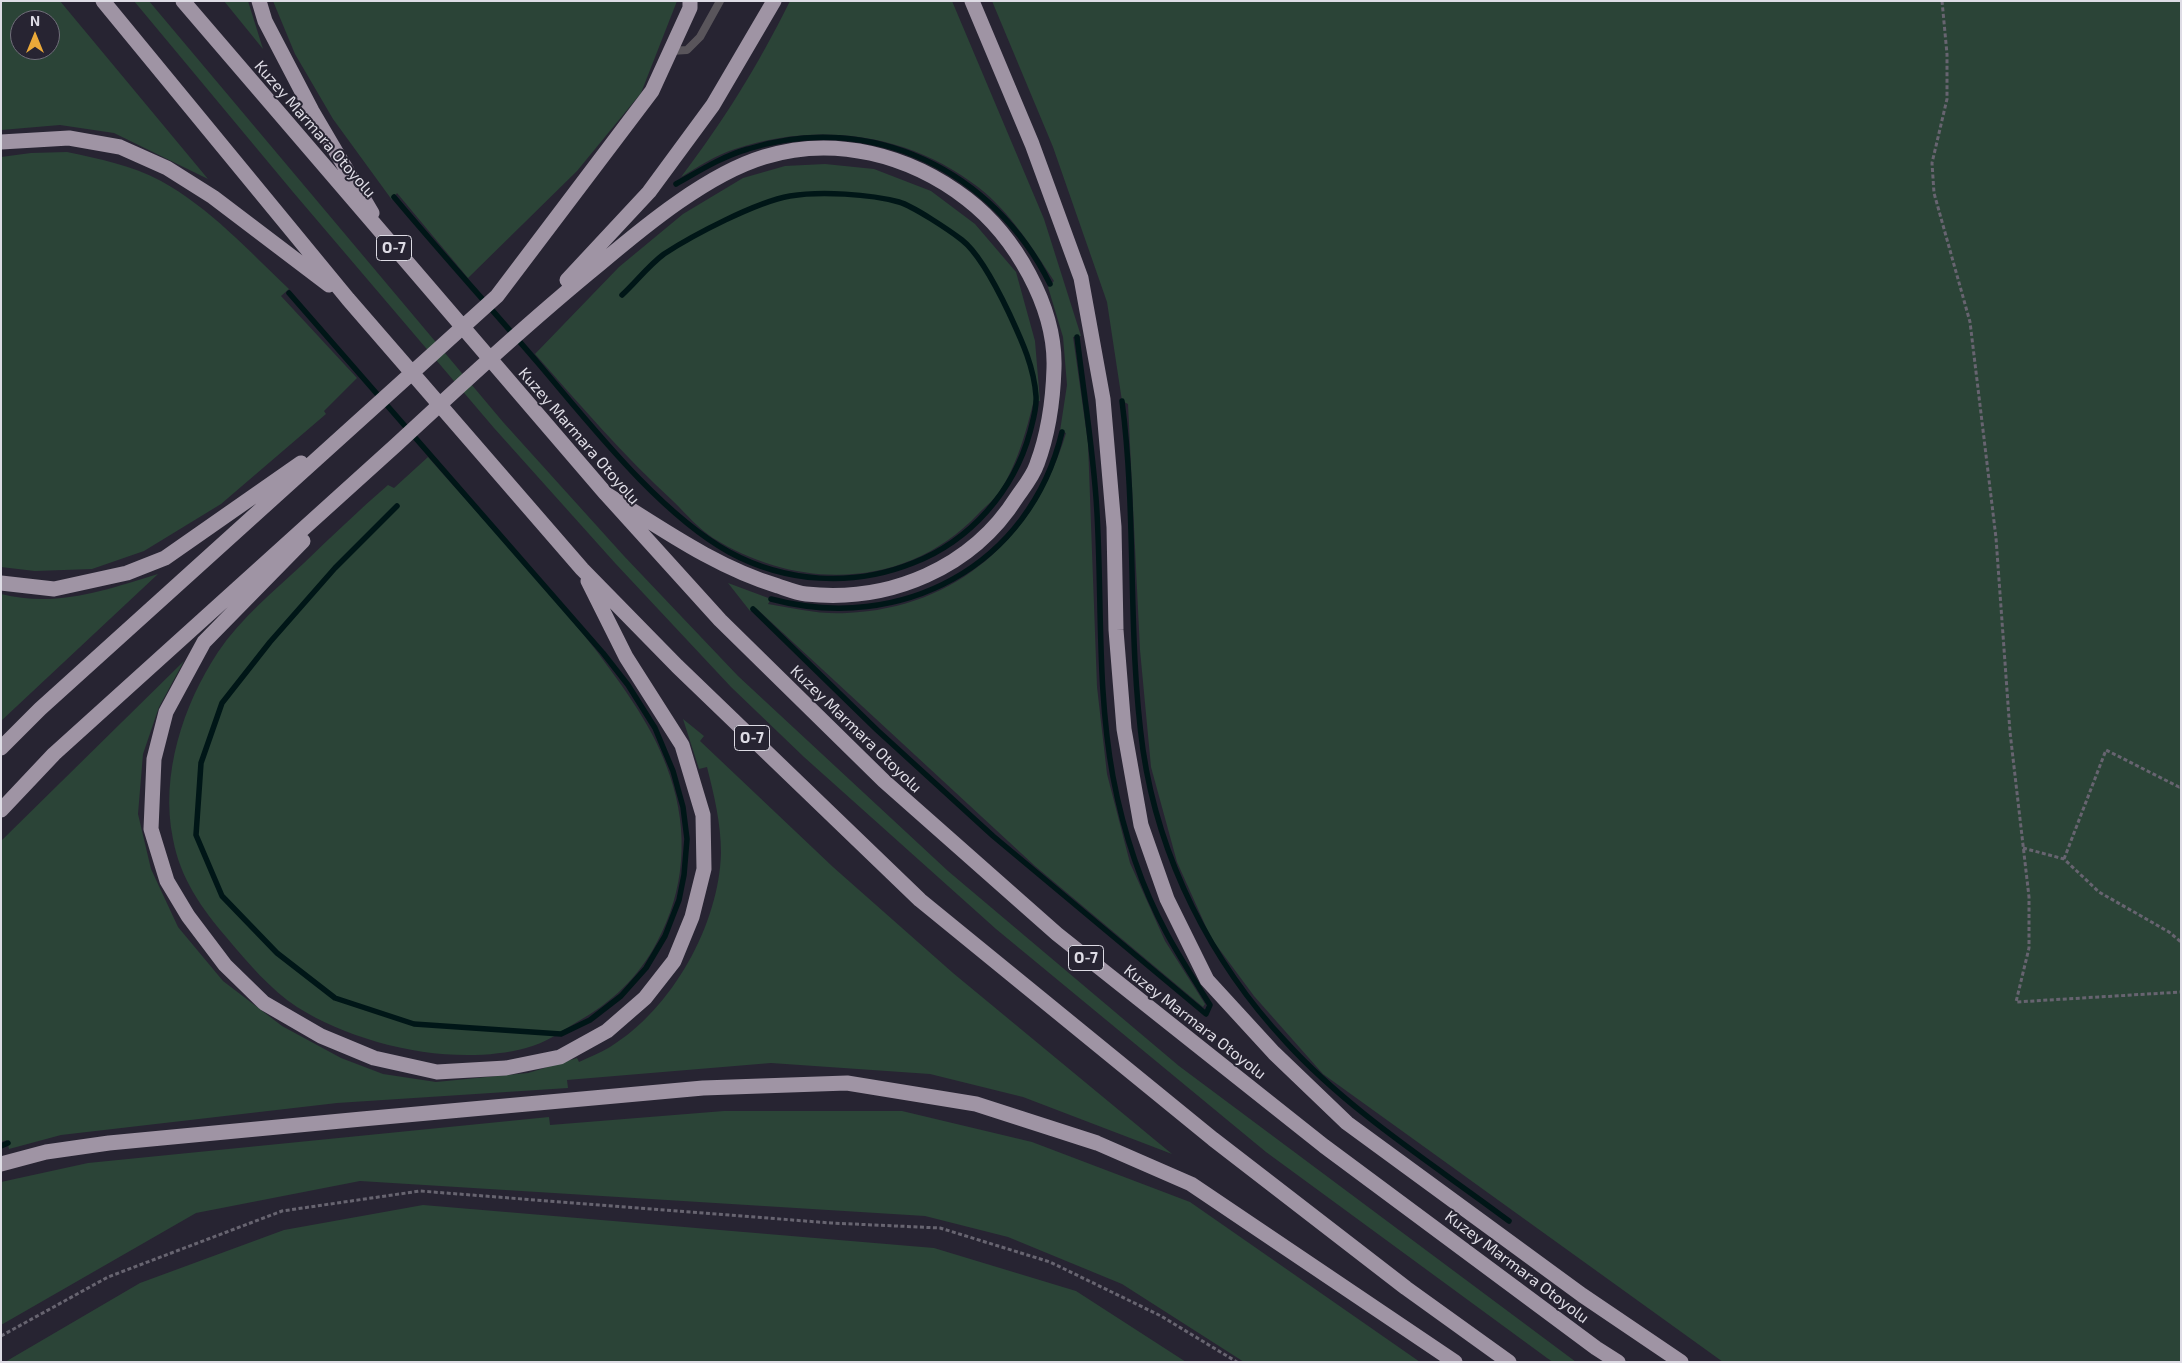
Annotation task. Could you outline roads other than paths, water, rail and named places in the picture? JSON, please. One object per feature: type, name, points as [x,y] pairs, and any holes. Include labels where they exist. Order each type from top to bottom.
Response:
[{"type":"highway","name":"O-7","points":[[103,1],[348,300],[582,569],[677,666],[920,900],[1213,1139],[1406,1288],[1509,1362]]},
{"type":"highway","name":"Kuzey Marmara Otoyolu","points":[[182,1],[606,494],[720,620],[884,781],[1057,934],[1324,1146],[1596,1348],[1618,1362]]},
{"type":"highway","points":[[259,1],[265,21],[312,111],[392,246]]},
{"type":"highway","points":[[1,748],[40,709],[497,296],[652,91],[690,8],[690,1]]},
{"type":"highway","points":[[524,327],[649,192],[713,105],[774,1]]},
{"type":"highway","points":[[972,1],[1032,144],[1081,278],[1104,399],[1114,527],[1116,640],[1124,730],[1139,815],[1167,899],[1208,980],[1274,1053],[1347,1123],[1582,1295],[1681,1362]]},
{"type":"highway","points":[[1,142],[70,138],[120,147],[167,168],[213,197],[348,300]]},
{"type":"highway","points":[[1,810],[54,754],[524,327],[651,221],[732,169],[767,156],[806,148],[837,148],[871,152],[901,162],[951,187],[985,213],[1009,241],[1028,271],[1043,309],[1054,354],[1053,407],[1036,467],[1004,518],[960,558],[913,583],[862,594],[804,594],[744,576],[693,548],[606,494]]},
{"type":"highway","points":[[1,583],[54,589],[127,573],[165,558],[238,509],[367,414]]},
{"type":"highway","points":[[396,444],[204,642],[166,712],[154,759],[151,829],[167,881],[188,916],[225,965],[264,1003],[321,1036],[374,1058],[436,1072],[506,1068],[560,1057],[606,1031],[646,998],[674,961],[692,917],[704,869],[703,815],[682,745],[626,657],[582,569]]},
{"type":"highway","points":[[1,1164],[46,1152],[100,1145],[362,1119],[703,1088],[847,1083],[976,1104],[1097,1143],[1191,1184],[1455,1362]]},
{"type":"lane","points":[[670,51],[686,50],[700,37],[720,1]]},
{"type":"waterway","points":[[676,184],[711,164],[739,152],[794,139],[839,138],[883,145],[924,160],[962,181],[996,210],[1026,244],[1050,284]]},
{"type":"waterway","points":[[394,197],[627,466],[677,515],[729,552],[751,562],[773,570],[820,578],[867,576],[913,563],[953,542],[971,527],[1001,494],[1023,454],[1036,405],[1035,385],[1030,363],[1009,313],[989,274],[969,246],[922,213],[905,204],[887,199],[845,194],[802,194],[776,199],[725,220],[676,246],[658,258],[622,295]]},
{"type":"waterway","points":[[289,293],[603,653],[628,685],[655,728],[673,771],[683,807],[687,839],[684,875],[679,900],[665,936],[646,968],[621,996],[590,1020],[561,1034],[414,1024],[335,998],[277,953],[222,896],[196,835],[201,763],[222,703],[270,642],[335,568],[397,506]]},
{"type":"waterway","points":[[753,609],[877,730],[993,836],[1206,1014],[1210,1005],[1167,934],[1141,877],[1122,817],[1113,777],[1104,711],[1102,678],[1096,491],[1077,337]]},
{"type":"waterway","points":[[1122,401],[1127,445],[1135,663],[1143,750],[1151,791],[1162,830],[1192,907],[1234,978],[1259,1011],[1311,1067],[1337,1091],[1393,1136],[1509,1221]]},
{"type":"waterway","points":[[771,599],[820,607],[867,607],[912,597],[953,579],[990,553],[1021,520],[1046,479],[1062,432]]},
{"type":"waterway","points":[[1,1146],[8,1143]]}]
